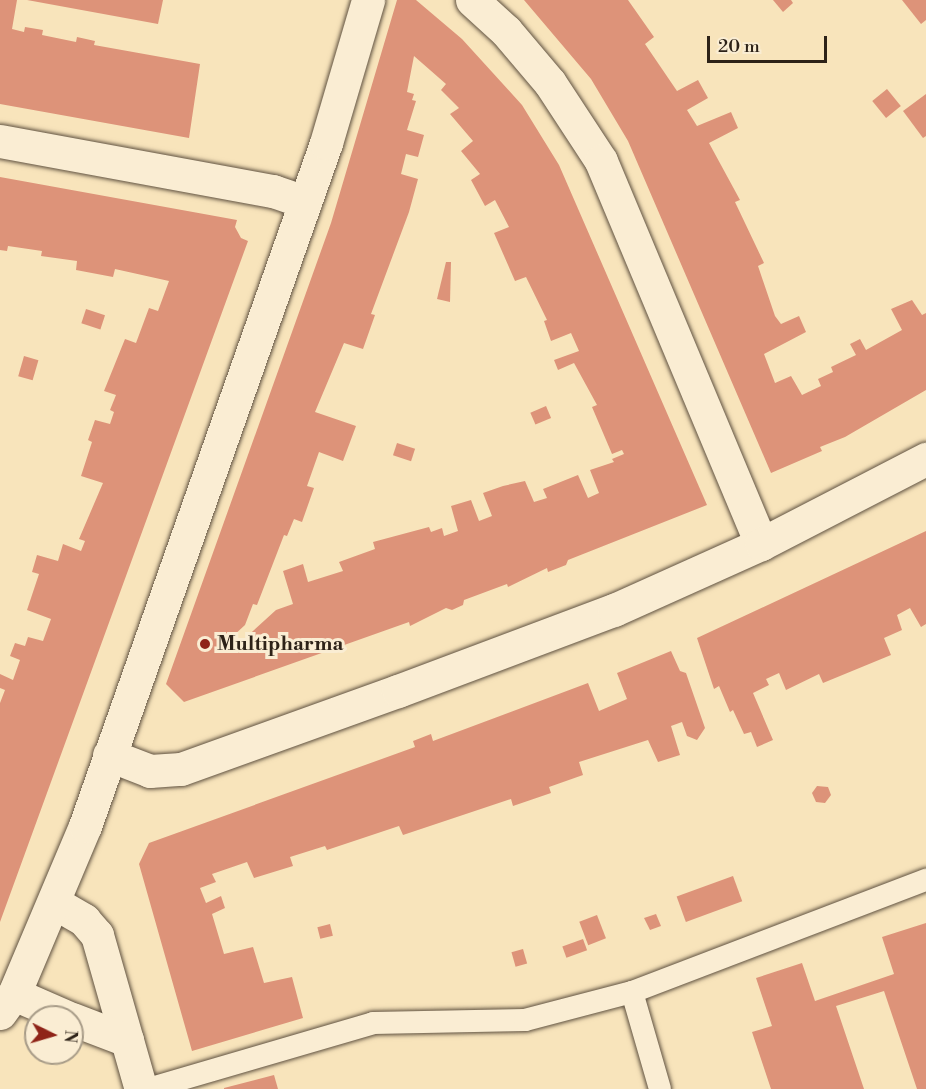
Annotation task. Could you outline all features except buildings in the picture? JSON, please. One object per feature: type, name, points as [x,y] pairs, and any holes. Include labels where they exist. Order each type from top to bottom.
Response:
[{"type":"street","points":[[24,1008],[7,1004],[54,903],[109,755],[349,74],[368,0]]},
{"type":"street","points":[[472,0],[506,31],[550,83],[601,161],[761,544]]},
{"type":"street","points":[[0,141],[273,191],[304,202]]},
{"type":"street","points":[[109,755],[150,771],[181,769],[614,610],[761,544],[926,459]]},
{"type":"street","points":[[54,903],[84,920],[97,935],[141,1089]]},
{"type":"street","points":[[84,1024],[127,1040]]},
{"type":"lane","points":[[148,1089],[373,1023],[525,1020],[632,992],[926,880]]},
{"type":"lane","points":[[632,992],[660,1089]]},
{"type":"place","name":"Multipharma","points":[[205,644]]}]
